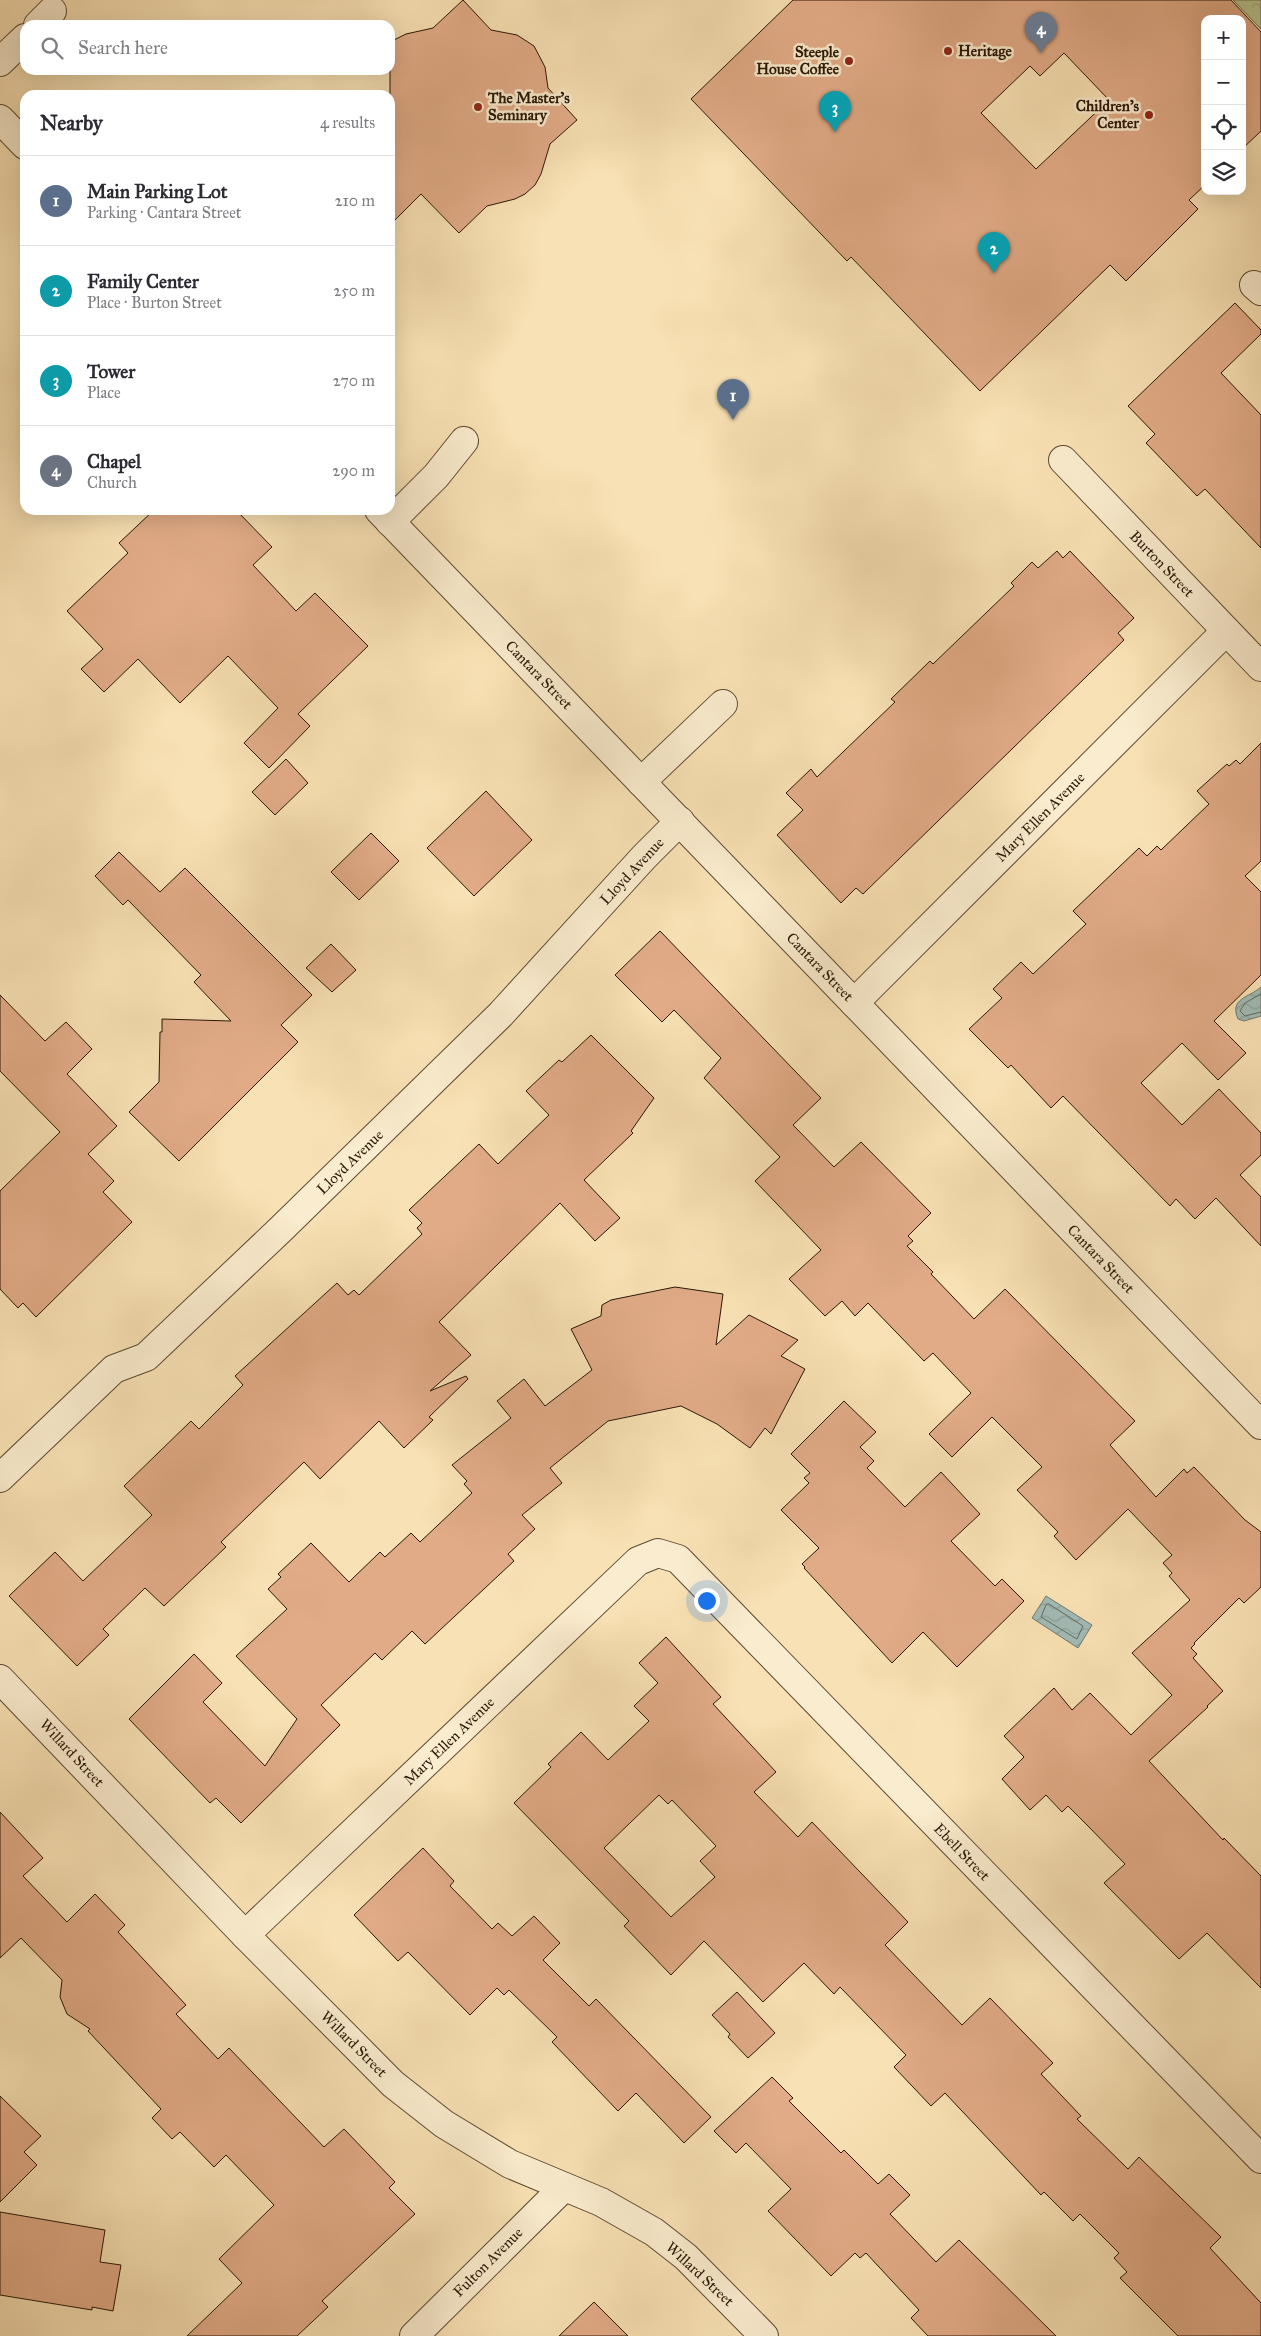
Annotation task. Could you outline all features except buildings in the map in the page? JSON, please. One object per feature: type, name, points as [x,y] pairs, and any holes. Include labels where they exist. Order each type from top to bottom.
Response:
[{"type":"street","points":[[0,62],[20,43]]},
{"type":"street","points":[[0,120],[20,140]]},
{"type":"street","points":[[395,508],[436,476],[464,441]]},
{"type":"street","name":"Burton Street","points":[[1063,460],[1261,667]]},
{"type":"street","name":"Cantara Street","points":[[384,516],[1261,1425]]},
{"type":"street","name":"Mary Ellen Avenue","points":[[854,1003],[1226,631]]},
{"type":"street","points":[[641,782],[723,704]]},
{"type":"street","name":"Lloyd Avenue","points":[[0,1478],[114,1369],[146,1357],[287,1223],[501,1014],[644,857],[680,821]]},
{"type":"street","name":"Mary Ellen Avenue","points":[[244,1935],[638,1561],[658,1553]]},
{"type":"street","name":"Ebell Street","points":[[658,1553],[678,1559],[1261,2160]]},
{"type":"street","name":"Willard Street","points":[[0,1678],[244,1935],[393,2084],[444,2124],[510,2164],[563,2188],[601,2202],[654,2232],[686,2257],[764,2336]]},
{"type":"street","name":"Fulton Avenue","points":[[414,2336],[563,2188]]},
{"type":"green space","points":[[1233,0],[1261,0],[1261,29]]},
{"type":"water","points":[[1261,987],[1261,1016],[1244,1021],[1238,1019],[1236,1007],[1238,1003]]},
{"type":"water","points":[[1046,1596],[1092,1625],[1078,1648],[1032,1618]]},
{"type":"place","name":"Heritage","points":[[948,51]]},
{"type":"place","name":"Chapel","points":[[1041,53]]},
{"type":"place","name":"Steeple House Coffee","points":[[849,61]]},
{"type":"place","name":"The Master's Seminary","points":[[478,107]]},
{"type":"place","name":"Children's Center","points":[[1149,115]]},
{"type":"place","name":"Tower","points":[[835,132]]},
{"type":"place","name":"Family Center","points":[[994,273]]},
{"type":"place","name":"Main Parking Lot","points":[[733,420]]}]
